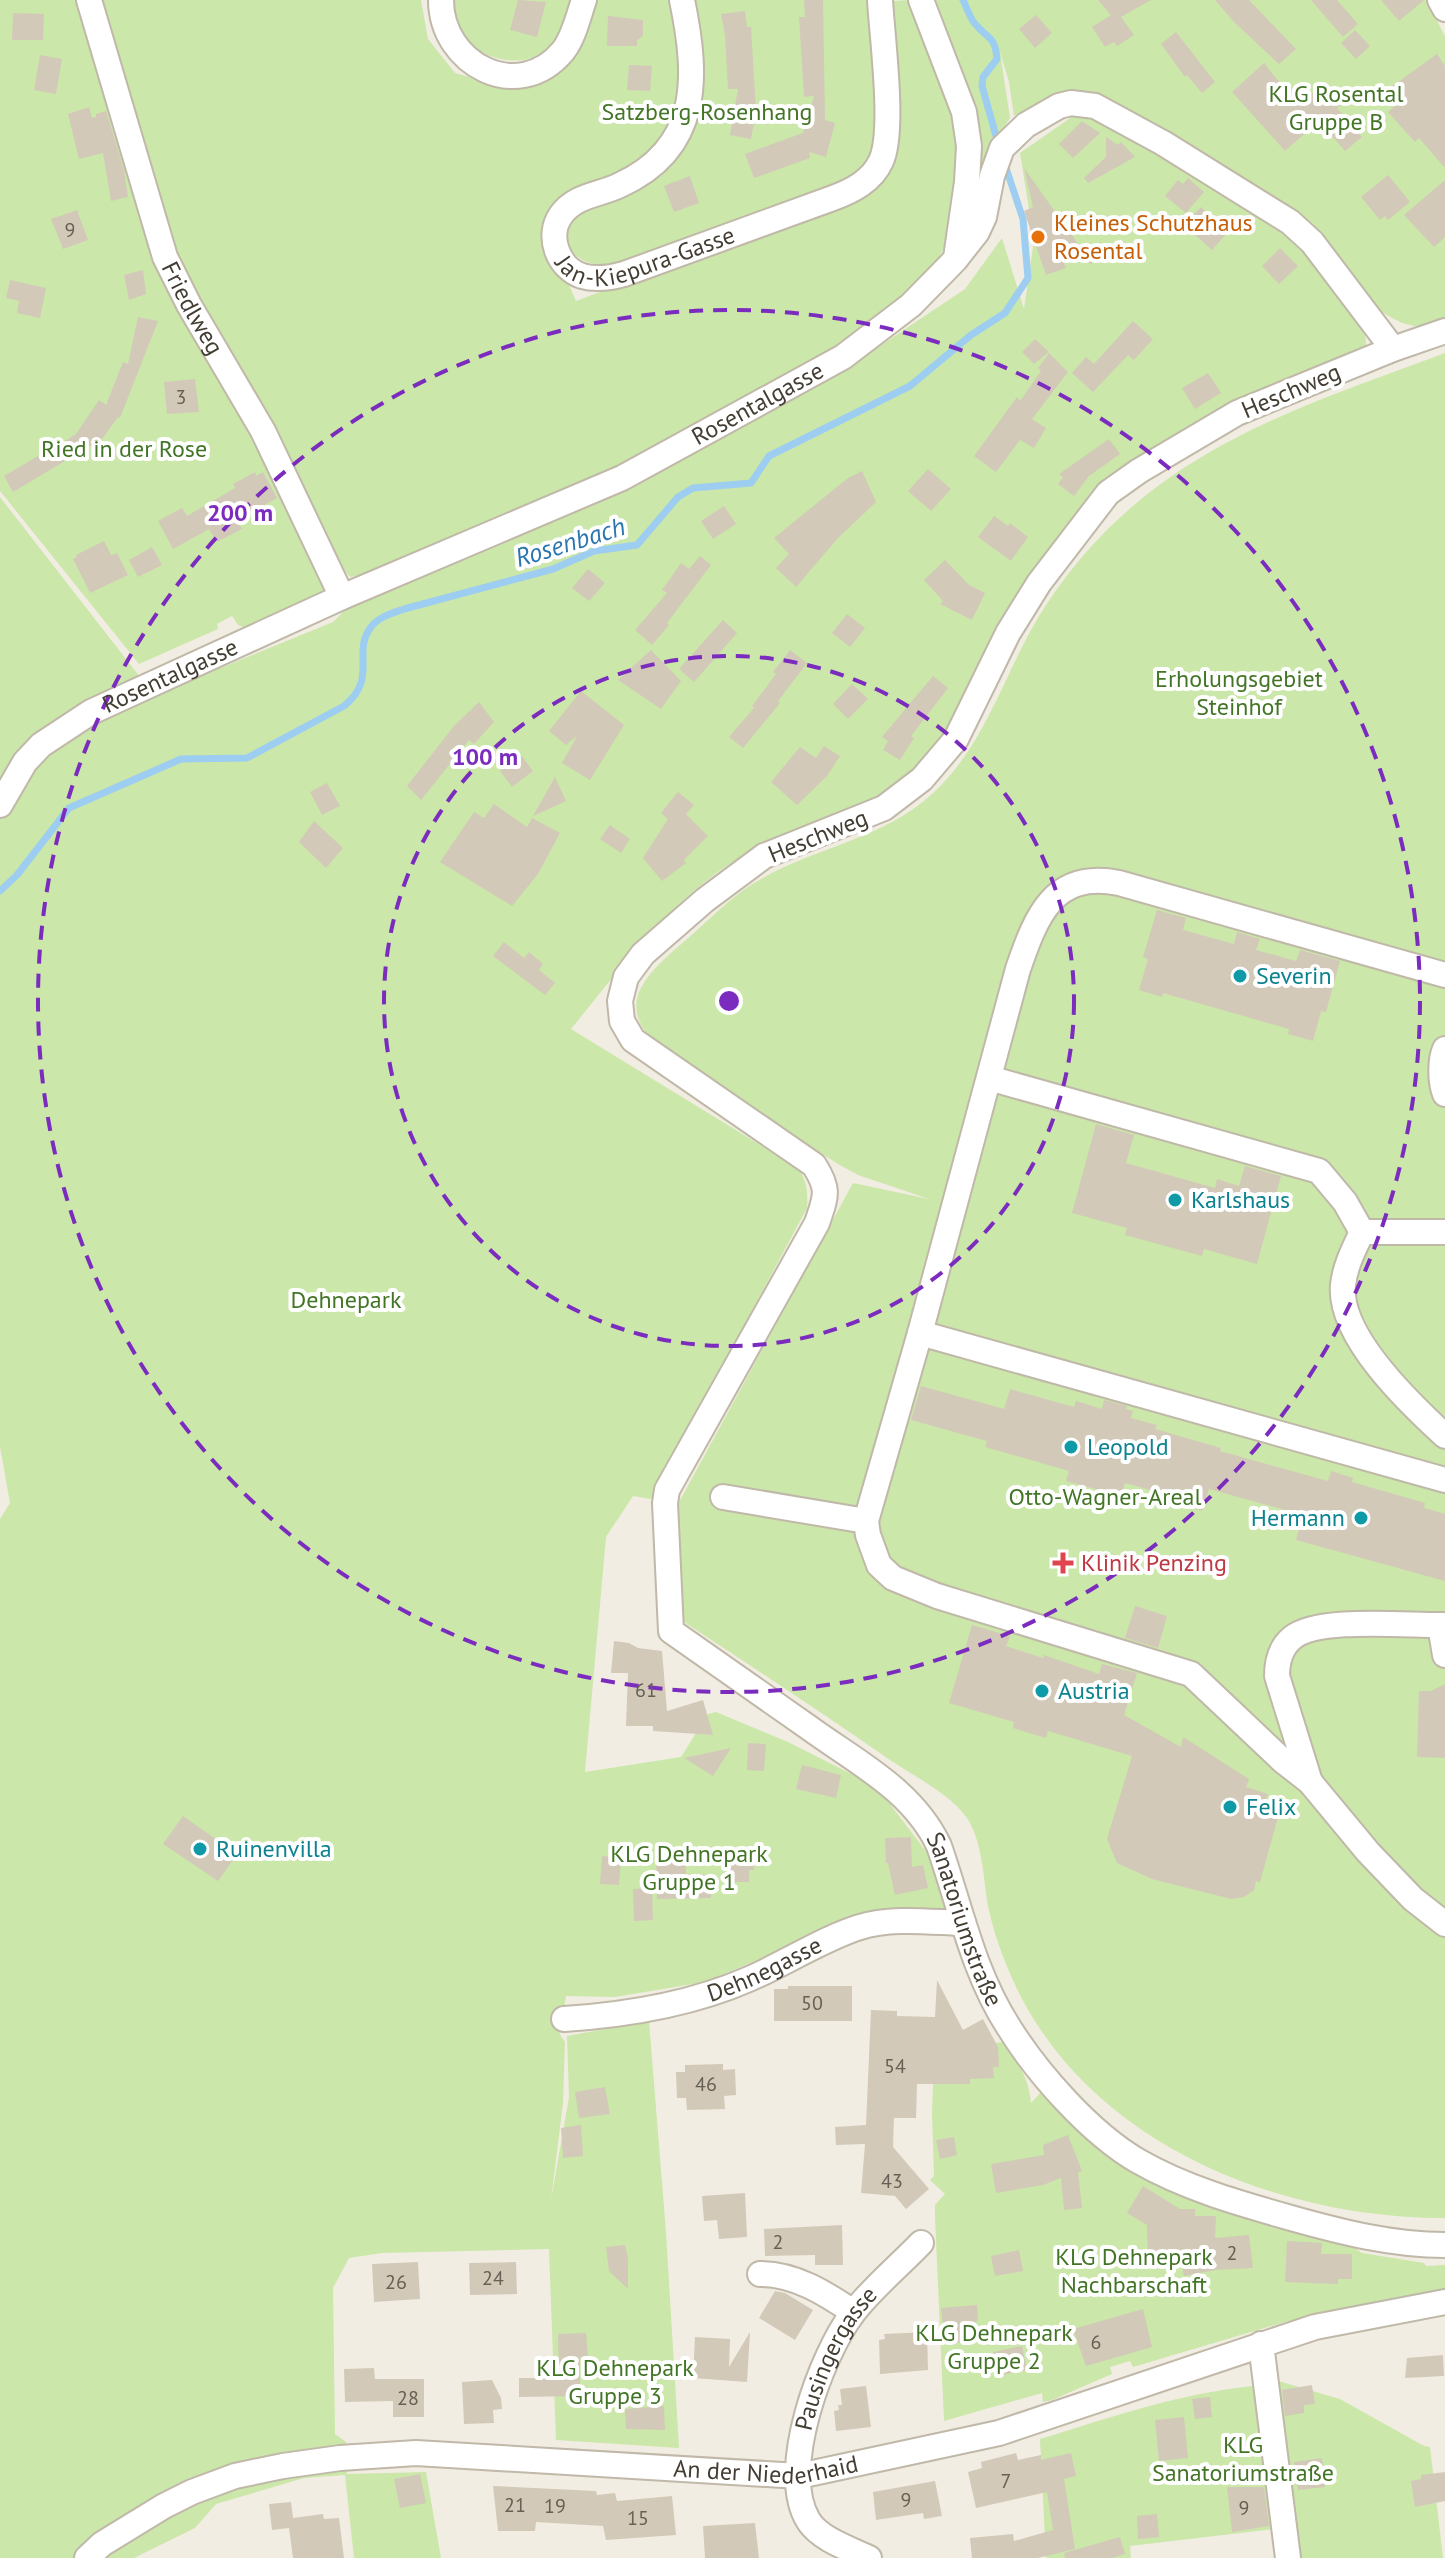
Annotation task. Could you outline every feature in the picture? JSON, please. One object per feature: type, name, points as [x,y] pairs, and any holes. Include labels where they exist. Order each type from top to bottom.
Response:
[{"type":"street","name":"Friedlweg","points":[[89,0],[165,257],[189,305],[263,431],[342,597]]},
{"type":"street","points":[[441,0],[445,27],[458,50],[486,71],[507,76],[532,73],[562,52],[569,43],[584,0]]},
{"type":"street","name":"Jan-Kiepura-Gasse","points":[[682,0],[690,58],[688,106],[684,122],[669,150],[648,170],[617,187],[579,199],[559,217],[555,232],[557,250],[566,265],[578,275],[613,277],[852,191],[865,181],[881,162],[887,136],[880,0]]},
{"type":"street","points":[[921,0],[964,112],[969,146],[967,182],[955,260]]},
{"type":"street","points":[[1440,0],[1445,9]]},
{"type":"street","name":"Rosentalgasse","points":[[0,805],[25,762],[41,745],[66,727],[132,693],[342,597],[622,478],[843,357],[911,305],[955,260],[977,232],[984,217],[997,159],[1012,137],[1042,115],[1071,103],[1095,106],[1128,122],[1290,222],[1312,242],[1393,349]]},
{"type":"street","name":"Heschweg","points":[[697,1437],[817,1223],[824,1201],[825,1182],[814,1165],[633,1040],[620,1012],[626,977],[643,954],[734,876],[764,856],[884,808],[937,765],[956,739],[1008,633],[1039,583],[1108,493],[1237,413],[1445,331]]},
{"type":"street","points":[[1445,975],[1119,883],[1092,881],[1057,893],[1033,924],[1018,969],[866,1521],[879,1565],[893,1578],[937,1596],[1191,1674],[1283,1761],[1310,1782],[1368,1852],[1413,1899],[1445,1924]]},
{"type":"street","points":[[1445,1049],[1442,1054],[1442,1087],[1445,1094]]},
{"type":"street","points":[[989,1078],[1319,1171],[1345,1202],[1362,1232]]},
{"type":"street","points":[[1362,1232],[1445,1232]]},
{"type":"street","points":[[1362,1232],[1348,1262],[1342,1287],[1347,1315],[1356,1337],[1408,1403],[1445,1436]]},
{"type":"street","points":[[920,1333],[1445,1480]]},
{"type":"street","name":"Sanatoriumstraße","points":[[697,1437],[673,1475],[665,1503],[671,1631],[878,1775],[917,1810],[939,1846],[987,1988],[1015,2037],[1054,2085],[1092,2125],[1135,2159],[1178,2181],[1259,2209],[1374,2238],[1417,2245],[1445,2245]]},
{"type":"street","points":[[723,1497],[866,1521]]},
{"type":"street","points":[[1310,1782],[1277,1676],[1277,1662],[1284,1645],[1294,1635],[1313,1628],[1341,1625],[1442,1625],[1445,1655]]},
{"type":"street","name":"Dehnegasse","points":[[564,2019],[604,2016],[707,1994],[748,1980],[858,1927],[894,1921],[963,1923]]},
{"type":"street","name":"Pausingergasse","points":[[869,2558],[813,2527],[801,2506],[801,2440],[808,2409],[832,2347],[853,2312],[921,2243]]},
{"type":"street","points":[[760,2274],[773,2274],[801,2282],[853,2312]]},
{"type":"street","name":"An der Niederhaid","points":[[87,2558],[102,2544],[152,2514],[192,2492],[235,2476],[340,2458],[416,2453],[799,2476],[999,2433],[1315,2327],[1445,2302]]},
{"type":"street","points":[[1261,2344],[1288,2558]]},
{"type":"green space","name":"Ried in der Rose","points":[[0,0],[80,0],[144,234],[231,388],[326,585],[317,599],[252,631],[238,625],[232,616],[217,624],[218,629],[139,664],[0,491]]},
{"type":"green space","name":"Satzberg-Rosenhang","points":[[101,0],[421,0],[428,39],[455,73],[513,90],[568,43],[561,32],[544,52],[533,57],[522,60],[498,58],[476,48],[460,31],[454,0],[867,0],[876,126],[871,156],[863,167],[844,181],[610,265],[583,260],[571,249],[567,239],[568,229],[580,209],[615,175],[565,194],[542,224],[576,301],[870,190],[892,1],[911,0],[956,111],[962,158],[948,240],[935,265],[862,331],[804,367],[617,469],[390,569],[350,577],[335,560],[185,281]]},
{"type":"green space","name":"KLG Rosental Gruppe B","points":[[936,0],[1426,0],[1445,36],[1445,322],[1414,326],[1395,320],[1360,292],[1284,202],[1111,100],[1073,94],[1049,99],[1014,116],[1000,52],[1010,118],[993,144],[985,168],[977,171],[976,111]]},
{"type":"green space","points":[[1073,116],[1097,118],[1222,193],[1301,246],[1365,329],[1366,346],[1101,484],[949,731],[903,782],[870,805],[756,849],[716,874],[648,936],[571,1029],[798,1168],[805,1182],[807,1197],[807,1208],[651,1499],[633,1496],[606,1537],[585,1772],[681,1757],[708,1714],[716,1712],[788,1742],[877,1787],[928,1854],[945,1910],[860,1916],[705,1982],[615,1997],[566,1996],[560,2035],[565,2042],[563,2103],[551,2200],[569,2097],[567,2036],[649,2021],[679,2448],[556,2440],[549,2249],[382,2253],[349,2258],[333,2288],[335,2434],[346,2442],[347,2474],[426,2472],[441,2558],[354,2558],[345,2475],[304,2478],[216,2504],[195,2528],[134,2558],[0,2558],[0,1519],[10,1503],[0,1447],[0,497],[154,695],[333,622],[351,604],[856,362],[965,289],[1002,238],[1024,309],[1034,240],[1020,153]]},
{"type":"green space","name":"Otto-Wagner-Areal","points":[[1445,353],[1445,2218],[1378,2214],[1312,2203],[1247,2183],[1185,2156],[1128,2120],[1079,2077],[1037,2025],[1000,1950],[988,1906],[976,1838],[960,1809],[931,1786],[684,1622],[678,1504],[853,1183],[929,1199],[858,1175],[672,1058],[651,1039],[640,1022],[636,1006],[648,976],[661,962],[744,890],[783,868],[872,832],[914,809],[933,793],[952,773],[983,727],[1048,602],[1087,551],[1130,509],[1176,473],[1276,418]]},
{"type":"green space","points":[[1003,2042],[1022,2071],[1031,2103],[1042,2091],[1187,2196],[1214,2208],[1350,2245],[1362,2253],[1424,2263],[1426,2266],[1445,2265],[1445,2295],[1285,2322],[1133,2367],[1130,2361],[1110,2367],[1112,2374],[1052,2400],[1043,2402],[1042,2393],[944,2421],[935,2205],[945,2194],[930,2180],[934,2176],[934,2060],[953,2047]]},
{"type":"green space","name":"KLG Sanatoriumstraße","points":[[1275,2380],[1340,2399],[1430,2447],[1443,2558],[1295,2558],[1290,2527],[1130,2546],[1131,2558],[1046,2558],[1040,2439],[1155,2404],[1214,2391],[1274,2384]]},
{"type":"building","points":[[518,0],[546,2],[537,37],[510,30]]},
{"type":"building","points":[[804,0],[823,0],[825,120],[835,123],[826,157],[809,152],[810,158],[754,178],[745,154],[803,133],[814,96],[804,97],[799,17],[805,17]]},
{"type":"building","points":[[1098,0],[1151,0],[1121,17],[1134,35],[1117,46],[1114,42],[1105,47],[1092,27],[1111,15]]},
{"type":"building","points":[[1215,0],[1249,0],[1296,49],[1279,64]]},
{"type":"building","points":[[1311,0],[1337,0],[1358,24],[1343,37]]},
{"type":"building","points":[[1381,0],[1424,0],[1399,21]]},
{"type":"building","points":[[745,11],[747,27],[751,27],[756,110],[751,139],[730,135],[738,89],[728,89],[721,14]]},
{"type":"building","points":[[13,13],[44,14],[43,40],[12,40]]},
{"type":"building","points":[[1036,15],[1052,33],[1035,48],[1019,29]]},
{"type":"building","points":[[608,16],[643,20],[643,36],[637,40],[637,46],[607,46]]},
{"type":"building","points":[[1355,30],[1370,46],[1356,59],[1341,43]]},
{"type":"building","points":[[1176,32],[1215,82],[1202,93],[1187,75],[1185,77],[1161,44]]},
{"type":"building","points":[[1437,54],[1445,66],[1445,168],[1419,138],[1415,142],[1388,112],[1398,103],[1387,90]]},
{"type":"building","points":[[40,55],[62,59],[56,94],[34,90]]},
{"type":"building","points":[[1264,63],[1298,105],[1325,83],[1342,104],[1337,108],[1362,137],[1345,151],[1319,121],[1285,151],[1232,92]]},
{"type":"building","points":[[629,65],[652,66],[650,91],[627,90]]},
{"type":"building","points":[[89,107],[92,118],[106,111],[124,170],[128,197],[111,201],[103,153],[79,159],[68,114]]},
{"type":"building","points":[[1082,121],[1100,133],[1073,158],[1059,144]]},
{"type":"building","points":[[1106,137],[1118,145],[1121,142],[1135,157],[1088,183],[1084,178],[1106,157]]},
{"type":"building","points":[[1024,168],[1093,265],[1057,246],[1055,249],[1068,260],[1064,264],[1066,268],[1046,275],[1024,211],[1033,207]]},
{"type":"building","points":[[1388,175],[1410,202],[1388,220],[1385,216],[1380,220],[1361,197]]},
{"type":"building","points":[[690,176],[699,203],[674,212],[664,186]]},
{"type":"building","points":[[1188,178],[1204,192],[1186,213],[1165,196],[1178,180],[1183,184]]},
{"type":"building","points":[[1445,180],[1445,237],[1434,247],[1404,215]]},
{"type":"building","points":[[1201,207],[1228,232],[1212,250],[1184,225]]},
{"type":"building","points":[[77,210],[88,240],[63,249],[51,219]]},
{"type":"building","points":[[1280,248],[1298,266],[1279,284],[1262,266]]},
{"type":"building","points":[[143,270],[146,294],[129,300],[124,275]]},
{"type":"building","points":[[10,280],[46,288],[40,318],[17,313],[19,301],[6,298]]},
{"type":"building","points":[[138,317],[158,321],[120,418],[102,439],[13,492],[4,476],[76,434],[99,400],[106,405],[123,362],[128,364]]},
{"type":"building","points":[[1133,321],[1153,339],[1134,360],[1128,355],[1093,392],[1072,373],[1086,357],[1094,364]]},
{"type":"building","points":[[1035,339],[1049,352],[1034,364],[1022,352]]},
{"type":"building","points":[[1049,353],[1068,372],[1032,419],[1046,428],[1034,448],[1020,440],[996,472],[974,456],[1017,397],[1020,401],[1041,371],[1038,368]]},
{"type":"building","points":[[1208,373],[1221,393],[1195,409],[1182,388]]},
{"type":"building","points":[[195,379],[199,412],[167,414],[164,382]]},
{"type":"building","points":[[1109,439],[1120,454],[1089,476],[1074,496],[1058,484],[1063,477],[1059,474]]},
{"type":"building","points":[[928,469],[951,489],[931,511],[908,491]]},
{"type":"building","points":[[862,471],[876,502],[838,538],[796,587],[776,568],[789,554],[774,538],[848,478]]},
{"type":"building","points":[[255,472],[256,476],[263,472],[277,498],[237,520],[242,529],[217,542],[209,529],[173,549],[158,521],[182,508],[187,516],[235,488],[233,484]]},
{"type":"building","points":[[724,506],[736,524],[713,539],[701,521]]},
{"type":"building","points":[[994,516],[1008,526],[1010,523],[1028,537],[1011,561],[978,537]]},
{"type":"building","points":[[104,541],[111,555],[117,553],[128,575],[90,593],[73,559]]},
{"type":"building","points":[[152,547],[162,565],[138,577],[129,560]]},
{"type":"building","points":[[700,556],[711,565],[652,645],[635,630],[667,593],[662,590],[681,563],[689,569]]},
{"type":"building","points":[[945,560],[969,585],[985,593],[972,620],[940,604],[943,601],[924,580]]},
{"type":"building","points":[[588,569],[605,583],[589,601],[572,588]]},
{"type":"building","points":[[847,614],[865,628],[850,647],[832,633]]},
{"type":"building","points":[[723,620],[737,633],[694,682],[679,669]]},
{"type":"building","points":[[651,650],[681,681],[661,709],[618,680]]},
{"type":"building","points":[[790,650],[807,663],[778,701],[780,703],[743,748],[729,737],[754,708],[752,706],[776,674],[773,672]]},
{"type":"building","points":[[933,676],[948,688],[911,736],[914,738],[900,760],[883,750],[888,741],[882,737]]},
{"type":"building","points":[[852,684],[868,699],[848,719],[833,704]]},
{"type":"building","points":[[581,691],[624,725],[590,780],[562,763],[577,736],[566,745],[549,731]]},
{"type":"building","points":[[479,702],[494,722],[474,744],[469,740],[421,800],[407,786],[454,726]]},
{"type":"building","points":[[824,746],[840,756],[827,776],[797,805],[771,782],[800,747],[816,758]]},
{"type":"building","points":[[521,755],[533,771],[512,787],[500,771]]},
{"type":"building","points":[[555,777],[566,801],[533,816]]},
{"type":"building","points":[[327,783],[340,806],[322,815],[310,792]]},
{"type":"building","points":[[678,792],[694,805],[686,814],[708,836],[684,860],[686,863],[662,881],[643,858],[668,819],[661,813]]},
{"type":"building","points":[[494,804],[527,827],[532,818],[560,833],[538,874],[512,906],[440,862],[474,812],[484,818]]},
{"type":"building","points":[[314,821],[343,848],[326,868],[299,842]]},
{"type":"building","points":[[610,825],[630,839],[621,853],[600,839]]},
{"type":"building","name":"Severin","points":[[1157,910],[1186,918],[1183,930],[1234,944],[1237,932],[1260,939],[1256,950],[1296,961],[1300,950],[1340,961],[1326,1012],[1321,1011],[1313,1041],[1288,1034],[1289,1029],[1163,993],[1162,997],[1139,990],[1148,959],[1143,957]]},
{"type":"building","points":[[504,942],[524,958],[529,952],[543,964],[539,970],[555,983],[545,995],[493,956]]},
{"type":"building","name":"Karlshaus","points":[[1096,1124],[1134,1135],[1126,1163],[1215,1188],[1217,1179],[1239,1186],[1245,1166],[1281,1176],[1257,1264],[1204,1249],[1202,1256],[1125,1235],[1127,1228],[1072,1213]]},
{"type":"building","points":[[921,1386],[1004,1409],[1010,1389],[1074,1407],[1076,1401],[1102,1409],[1104,1400],[1127,1406],[1126,1409],[1133,1411],[1131,1418],[1157,1425],[1155,1429],[1221,1448],[1220,1451],[1328,1481],[1331,1471],[1353,1478],[1352,1482],[1425,1503],[1424,1508],[1445,1514],[1445,1581],[1296,1540],[1303,1515],[1209,1489],[1202,1511],[1166,1500],[1168,1495],[1125,1483],[1121,1496],[1066,1481],[1069,1471],[985,1447],[987,1441],[911,1420]]},
{"type":"building","points":[[1135,1606],[1167,1616],[1158,1648],[1125,1638]]},
{"type":"building","points":[[972,1625],[1010,1636],[1006,1646],[1043,1658],[1044,1655],[1099,1674],[1102,1664],[1137,1673],[1124,1715],[1181,1747],[1183,1737],[1249,1779],[1246,1787],[1268,1794],[1264,1805],[1276,1809],[1275,1812],[1279,1814],[1260,1882],[1256,1881],[1254,1890],[1244,1897],[1231,1899],[1152,1879],[1117,1863],[1107,1839],[1132,1756],[1048,1731],[1046,1738],[1013,1728],[1014,1722],[949,1703]]},
{"type":"building","points":[[614,1641],[662,1651],[667,1711],[703,1700],[713,1735],[653,1731],[653,1726],[626,1726],[628,1673],[611,1673]]},
{"type":"building","points":[[1445,1684],[1445,1758],[1417,1757],[1419,1691],[1431,1691]]},
{"type":"building","points":[[748,1743],[766,1744],[764,1771],[747,1770]]},
{"type":"building","points":[[731,1748],[713,1776],[684,1758]]},
{"type":"building","points":[[802,1765],[841,1775],[836,1798],[796,1789]]},
{"type":"building","name":"Ruinenvilla","points":[[183,1816],[237,1854],[218,1881],[163,1844]]},
{"type":"building","points":[[911,1837],[912,1867],[923,1865],[928,1888],[895,1895],[886,1863],[885,1838]]},
{"type":"building","points":[[756,1848],[754,1870],[749,1870],[749,1882],[727,1882],[727,1849]]},
{"type":"building","points":[[602,1856],[621,1858],[619,1885],[600,1884]]},
{"type":"building","points":[[686,1857],[686,1874],[712,1875],[711,1898],[657,1899],[656,1858]]},
{"type":"building","points":[[652,1888],[653,1920],[634,1921],[633,1889]]},
{"type":"building","points":[[937,1980],[963,2030],[983,2019],[998,2047],[999,2067],[993,2067],[994,2078],[970,2079],[970,2084],[917,2084],[916,2118],[894,2118],[893,2147],[929,2189],[906,2209],[895,2196],[861,2193],[865,2144],[836,2145],[835,2127],[866,2125],[871,2010],[897,2011],[897,2016],[935,2017]]},
{"type":"building","points":[[788,1986],[852,1986],[852,2021],[774,2021],[774,1989],[788,1989]]},
{"type":"building","points":[[723,2064],[723,2070],[735,2069],[736,2095],[724,2096],[725,2109],[687,2110],[686,2098],[677,2098],[676,2072],[685,2072],[685,2065]]},
{"type":"building","points":[[605,2087],[610,2114],[579,2118],[575,2092]]},
{"type":"building","points":[[581,2125],[583,2156],[563,2158],[561,2128]]},
{"type":"building","points":[[1068,2135],[1082,2171],[1078,2172],[1082,2208],[1064,2210],[1061,2178],[1043,2185],[996,2193],[991,2164],[1044,2155],[1043,2145]]},
{"type":"building","points":[[954,2137],[957,2155],[940,2159],[936,2140]]},
{"type":"building","points":[[1143,2186],[1180,2209],[1195,2209],[1195,2216],[1216,2216],[1215,2238],[1249,2235],[1253,2268],[1184,2276],[1181,2262],[1148,2263],[1147,2225],[1127,2213]]},
{"type":"building","points":[[745,2193],[747,2237],[719,2239],[717,2220],[704,2221],[702,2196]]},
{"type":"building","points":[[842,2225],[843,2265],[815,2265],[815,2255],[765,2256],[764,2229]]},
{"type":"building","points":[[1287,2241],[1322,2243],[1321,2254],[1352,2254],[1352,2279],[1338,2279],[1338,2284],[1285,2282]]},
{"type":"building","points":[[625,2245],[628,2289],[609,2271],[606,2247]]},
{"type":"building","points":[[1019,2250],[1023,2271],[995,2276],[991,2256]]},
{"type":"building","points":[[418,2262],[420,2299],[374,2302],[372,2264]]},
{"type":"building","points":[[516,2262],[517,2294],[470,2295],[469,2263]]},
{"type":"building","points":[[775,2291],[785,2293],[813,2310],[795,2340],[759,2318]]},
{"type":"building","points":[[977,2305],[978,2320],[971,2326],[973,2341],[945,2344],[941,2308]]},
{"type":"building","points":[[1143,2309],[1152,2347],[1086,2366],[1073,2329]]},
{"type":"building","points":[[750,2332],[747,2382],[693,2378],[695,2337],[730,2339],[729,2367]]},
{"type":"building","points":[[927,2332],[928,2370],[880,2374],[879,2340],[885,2339],[884,2334]]},
{"type":"building","points":[[586,2333],[588,2357],[580,2357],[580,2396],[519,2397],[519,2378],[545,2378],[546,2373],[559,2373],[558,2334]]},
{"type":"building","points":[[1022,2346],[1027,2370],[998,2376],[993,2352]]},
{"type":"building","points":[[1443,2355],[1444,2376],[1405,2378],[1407,2358]]},
{"type":"building","points":[[374,2368],[375,2379],[424,2379],[424,2417],[393,2417],[393,2401],[345,2402],[344,2369]]},
{"type":"building","points":[[492,2380],[501,2398],[502,2409],[493,2410],[494,2423],[464,2424],[462,2382]]},
{"type":"building","points":[[1312,2385],[1315,2404],[1304,2405],[1304,2413],[1285,2416],[1282,2390]]},
{"type":"building","points":[[866,2386],[871,2427],[836,2431],[834,2411],[842,2405],[840,2389]]},
{"type":"building","points":[[1210,2397],[1212,2417],[1195,2419],[1192,2399]]},
{"type":"building","points":[[664,2406],[665,2430],[626,2429],[625,2409]]},
{"type":"building","points":[[1184,2417],[1188,2458],[1159,2461],[1155,2420]]},
{"type":"building","points":[[1016,2453],[1018,2460],[1041,2455],[1041,2460],[1071,2453],[1076,2476],[1064,2479],[1075,2549],[1038,2558],[972,2558],[970,2538],[1013,2534],[1014,2541],[1053,2530],[1047,2492],[976,2508],[968,2472],[982,2468],[981,2462]]},
{"type":"building","points":[[1322,2458],[1325,2487],[1298,2490],[1294,2462]]},
{"type":"building","points":[[1445,2472],[1445,2501],[1415,2507],[1411,2481],[1421,2479],[1421,2475]]},
{"type":"building","points":[[420,2474],[426,2503],[400,2508],[394,2479]]},
{"type":"building","points":[[935,2481],[942,2516],[924,2519],[923,2513],[876,2520],[873,2492]]},
{"type":"building","points":[[493,2486],[596,2491],[597,2495],[615,2493],[617,2501],[672,2496],[676,2535],[606,2540],[603,2526],[536,2522],[535,2531],[498,2531]]},
{"type":"building","points":[[1227,2487],[1264,2487],[1269,2526],[1232,2532]]},
{"type":"building","points":[[291,2502],[293,2518],[323,2514],[324,2519],[339,2518],[344,2558],[293,2558],[289,2528],[272,2530],[269,2504]]},
{"type":"building","points":[[1157,2514],[1159,2537],[1138,2539],[1137,2516]]},
{"type":"building","points":[[755,2523],[759,2558],[705,2558],[703,2526]]},
{"type":"building","points":[[1120,2537],[1125,2554],[1112,2558],[1065,2558],[1064,2553]]},
{"type":"waterway","name":"Rosenbach","points":[[963,0],[972,20],[995,46],[997,59],[983,77],[982,86],[998,143]]},
{"type":"waterway","name":"Rosenbach","points":[[0,891],[17,875],[69,808],[181,759],[247,758],[344,706],[360,686],[366,637],[371,627],[382,618],[404,609],[553,569],[594,551],[637,545],[678,497],[693,488],[751,483],[769,456],[910,386],[971,335],[1005,313],[1028,278],[1023,219],[1004,162]]},
{"type":"place","name":"Kleines Schutzhaus Rosental","points":[[1038,237]]},
{"type":"place","name":"Severin","points":[[1240,976]]},
{"type":"place","name":"Karlshaus","points":[[1175,1200]]},
{"type":"place","name":"Leopold","points":[[1071,1447]]},
{"type":"place","name":"Hermann","points":[[1361,1518]]},
{"type":"place","name":"Klinik Penzing","points":[[1063,1563]]},
{"type":"place","name":"Austria","points":[[1042,1691]]},
{"type":"place","name":"Felix","points":[[1230,1807]]},
{"type":"place","name":"Ruinenvilla","points":[[200,1849]]},
{"type":"park label","name":"Erholungsgebiet Steinhof","points":[[1239,693]]},
{"type":"park label","name":"Dehnepark","points":[[346,1300]]},
{"type":"park label","name":"KLG Dehnepark Gruppe 1","points":[[689,1868]]},
{"type":"park label","name":"KLG Dehnepark Nachbarschaft","points":[[1134,2271]]},
{"type":"park label","name":"KLG Dehnepark Gruppe 2","points":[[994,2347]]},
{"type":"park label","name":"KLG Dehnepark Gruppe 3","points":[[615,2382]]}]
